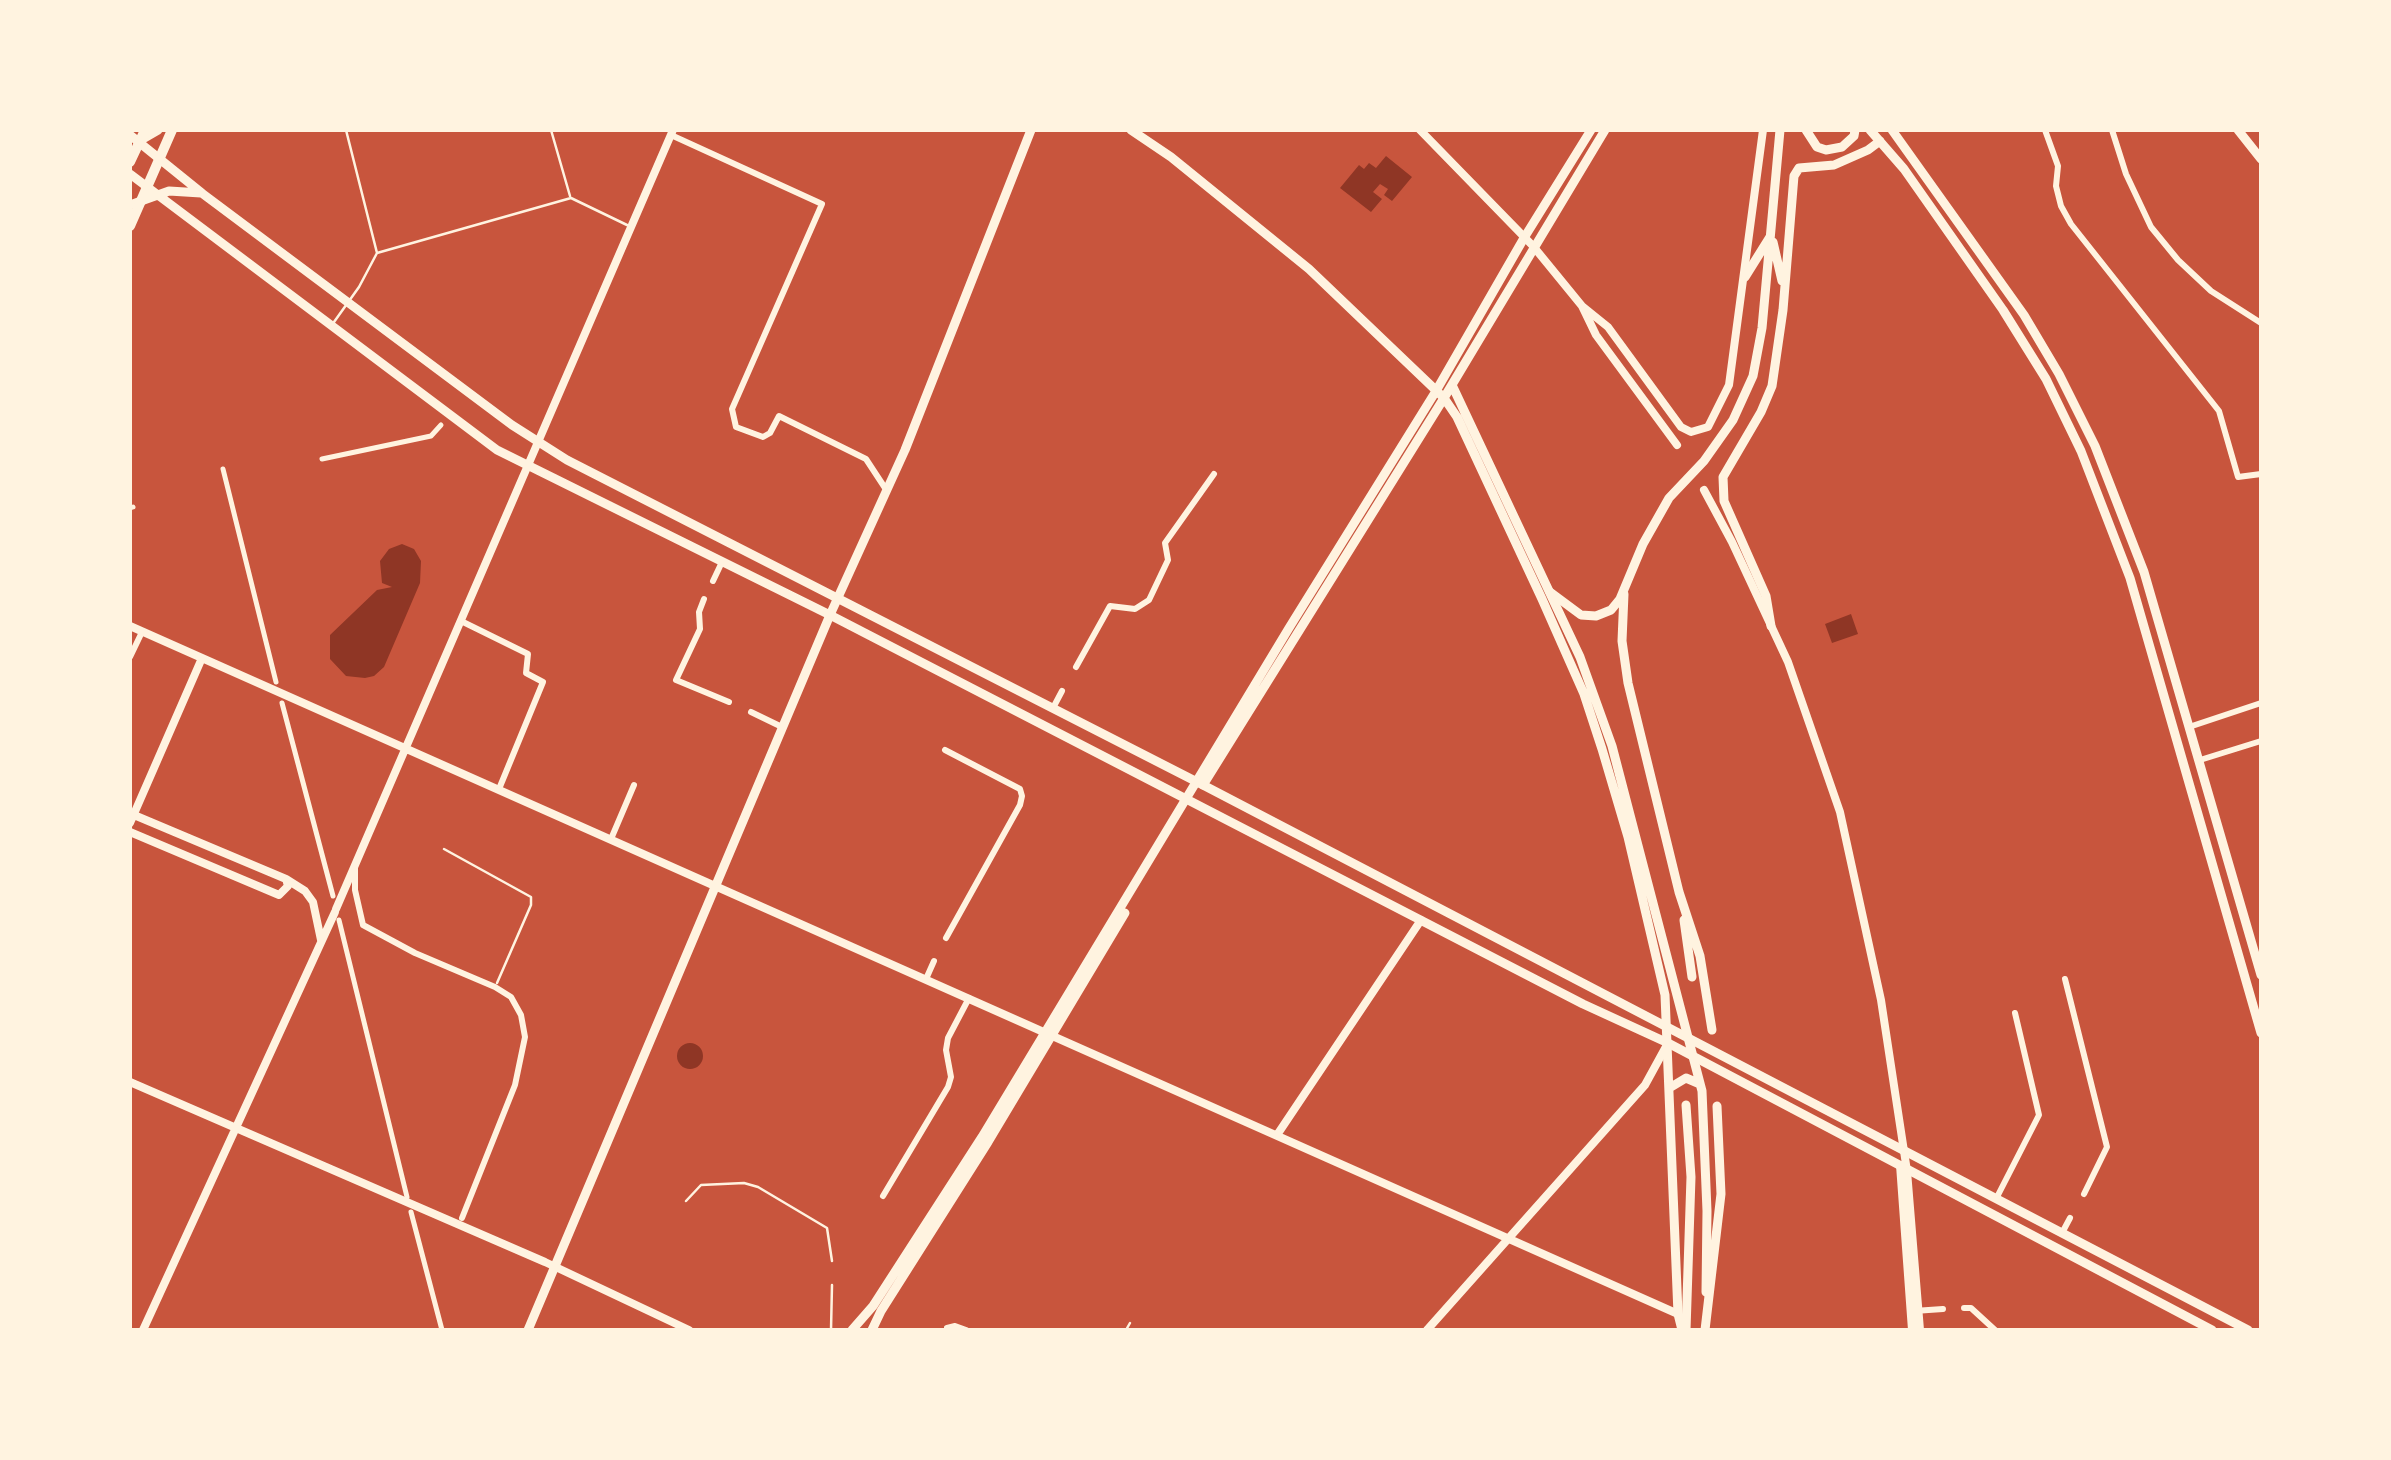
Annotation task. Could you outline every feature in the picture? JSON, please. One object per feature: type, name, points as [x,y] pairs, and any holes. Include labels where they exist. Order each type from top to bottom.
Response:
[{"type":"highway","points":[[130,226],[142,199],[152,191],[172,130]]},
{"type":"highway","points":[[130,162],[136,137]]},
{"type":"main road","points":[[136,137],[158,130]]},
{"type":"main road","points":[[528,1330],[830,615],[887,491],[1031,130]]},
{"type":"main road","points":[[1131,130],[1274,239],[1440,394],[1457,417],[1496,500],[1584,694],[1639,879],[1666,995],[1678,1314],[1684,1330]]},
{"type":"main road","points":[[872,1330],[1190,800],[1440,394],[1524,238],[1590,130]]},
{"type":"main road","points":[[1440,394],[1452,385],[1605,130]]},
{"type":"main road","points":[[1550,592],[1576,614],[1588,616],[1611,610],[1668,498],[1704,460],[1732,420],[1753,376],[1762,328],[1780,130]]},
{"type":"main road","points":[[1806,130],[1817,148],[1826,150],[1842,147],[1855,130]]},
{"type":"main road","points":[[1870,130],[1954,238],[2003,310],[2046,379],[2081,451],[2130,578],[2261,1033]]},
{"type":"main road","points":[[1892,130],[2024,315],[2095,446],[2144,572],[2261,974]]},
{"type":"main road","points":[[2238,130],[2261,158]]},
{"type":"main road","points":[[136,137],[203,194],[538,442],[2248,1330]]},
{"type":"main road","points":[[1770,626],[1766,596],[1724,502],[1723,476],[1772,386],[1784,310],[1794,176],[1799,168],[1834,164],[1880,141]]},
{"type":"main road","points":[[130,174],[497,450],[830,615],[1668,1044],[2212,1330]]},
{"type":"main road","points":[[152,191],[203,194]]},
{"type":"main road","points":[[130,205],[142,199]]},
{"type":"main road","points":[[1746,277],[1771,235]]},
{"type":"main road","points":[[1771,235],[1784,288]]},
{"type":"main road","points":[[1452,385],[1580,657],[1612,746],[1700,1084],[1707,1210],[1705,1327]]},
{"type":"main road","points":[[2081,451],[2095,446]]},
{"type":"main road","points":[[1625,588],[1622,641],[1628,682],[1680,892],[1700,956],[1712,1030]]},
{"type":"main road","points":[[1680,892],[1692,977]]},
{"type":"main road","points":[[852,1330],[873,1306],[1048,1034]]},
{"type":"main road","points":[[1671,1087],[1686,1078],[1700,1084]]},
{"type":"main road","points":[[1684,1330],[1691,1177],[1686,1106]]},
{"type":"main road","points":[[1705,1327],[1721,1194],[1717,1106]]},
{"type":"street","points":[[1420,130],[1533,246],[1582,306],[1608,327],[1681,427],[1691,432],[1708,427],[1728,385],[1764,130]]},
{"type":"street","points":[[2045,130],[2058,166],[2056,186],[2061,206],[2071,224],[2219,411],[2238,477],[2261,474]]},
{"type":"street","points":[[2112,130],[2126,174],[2151,227],[2210,291],[2261,324]]},
{"type":"street","points":[[143,1330],[337,914],[672,132],[822,204],[732,410],[736,428],[763,438],[779,416],[866,458],[887,491]]},
{"type":"street","points":[[1582,306],[1596,335],[1676,445]]},
{"type":"street","points":[[322,459],[431,436],[441,425]]},
{"type":"street","points":[[223,469],[276,682]]},
{"type":"street","points":[[1076,668],[1110,606],[1135,609],[1149,600],[1168,560],[1165,542],[1214,474]]},
{"type":"street","points":[[1704,490],[1770,626],[1813,730],[1840,812],[1875,966],[1902,1150],[1916,1330]]},
{"type":"street","points":[[712,582],[722,562]]},
{"type":"street","points":[[704,599],[699,612],[700,628],[676,680],[728,702]]},
{"type":"street","points":[[461,621],[528,654],[526,672],[543,682],[499,790]]},
{"type":"street","points":[[130,626],[1678,1314]]},
{"type":"street","points":[[130,657],[142,632]]},
{"type":"street","points":[[202,658],[132,819],[286,878],[310,897],[322,942]]},
{"type":"street","points":[[1052,709],[1062,691]]},
{"type":"street","points":[[282,703],[333,896]]},
{"type":"street","points":[[2189,727],[2261,703]]},
{"type":"street","points":[[751,712],[784,727]]},
{"type":"street","points":[[2200,760],[2261,741]]},
{"type":"street","points":[[945,750],[1020,788],[1022,796],[946,938]]},
{"type":"street","points":[[611,839],[634,785]]},
{"type":"street","points":[[130,832],[279,895],[285,892],[286,878]]},
{"type":"street","points":[[355,866],[355,890],[363,925],[415,953],[495,987],[511,997],[521,1015],[526,1037],[515,1085],[462,1218]]},
{"type":"street","points":[[337,914],[407,1197]]},
{"type":"street","points":[[1276,1135],[1421,920]]},
{"type":"street","points":[[926,979],[934,960]]},
{"type":"street","points":[[2065,979],[2107,1147],[2084,1194]]},
{"type":"street","points":[[883,1196],[948,1086],[948,1038],[969,998]]},
{"type":"street","points":[[1996,1200],[2039,1115],[2015,1013]]},
{"type":"street","points":[[1428,1330],[1646,1085],[1668,1044]]},
{"type":"street","points":[[130,1082],[556,1267],[689,1330]]},
{"type":"street","points":[[411,1212],[442,1330]]},
{"type":"street","points":[[446,1220],[462,1218]]},
{"type":"street","points":[[462,1218],[470,1231]]},
{"type":"street","points":[[2062,1232],[2070,1218]]},
{"type":"street","points":[[1964,1308],[1972,1308],[1995,1330]]},
{"type":"street","points":[[1915,1311],[1943,1310]]},
{"type":"street","points":[[946,1328],[966,1330]]},
{"type":"lane","points":[[346,130],[377,253]]},
{"type":"lane","points":[[551,130],[571,198]]},
{"type":"lane","points":[[332,326],[377,253],[571,198],[631,226]]},
{"type":"lane","points":[[444,849],[531,897],[495,987]]},
{"type":"lane","points":[[686,1201],[701,1185],[758,1187],[827,1228],[832,1261]]},
{"type":"lane","points":[[830,1330],[832,1286]]},
{"type":"lane","points":[[1126,1330],[1130,1323]]},
{"type":"shaded area","points":[[1386,156],[1412,177],[1392,201],[1384,195],[1388,189],[1380,184],[1373,192],[1382,199],[1371,212],[1340,188],[1359,165],[1364,169],[1369,163],[1376,168]]},
{"type":"shaded area","points":[[402,544],[414,549],[421,561],[420,583],[384,667],[374,676],[346,676],[330,659],[330,635],[377,590],[392,587],[382,583],[380,561],[389,549]]},
{"type":"shaded area","points":[[1851,614],[1858,634],[1832,643],[1825,624]]},
{"type":"shaded area","points":[[690,1043],[700,1046],[700,1066],[690,1069],[680,1066],[677,1056],[680,1046]]}]
